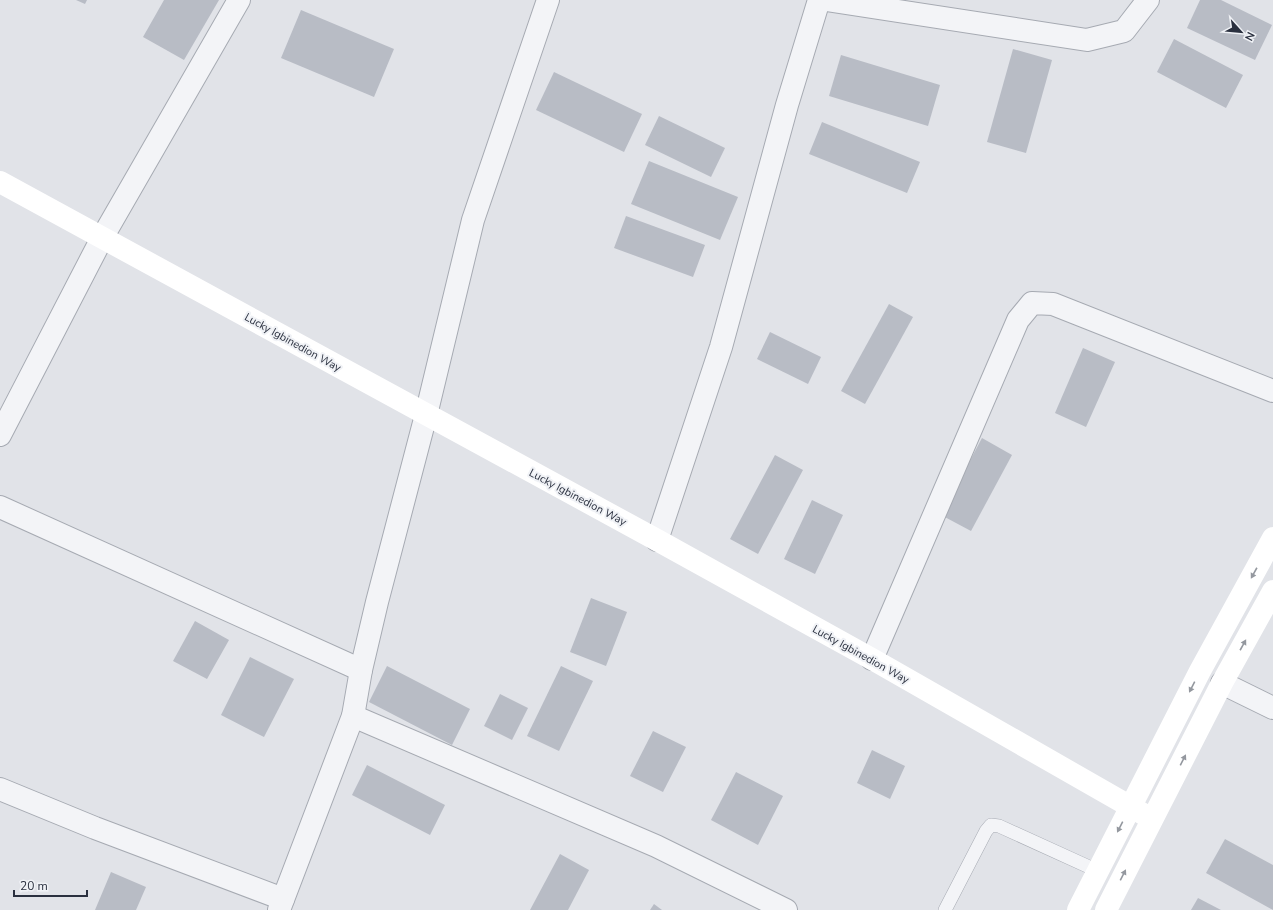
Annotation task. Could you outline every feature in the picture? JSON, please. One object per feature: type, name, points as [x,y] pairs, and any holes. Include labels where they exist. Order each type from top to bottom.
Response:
[{"type":"street","points":[[0,436],[102,238],[239,0]]},
{"type":"street","points":[[0,789],[281,905],[353,716],[361,670],[380,588],[426,415],[472,220],[548,0]]},
{"type":"street","points":[[657,540],[720,347],[787,105],[819,0]]},
{"type":"street","points":[[826,0],[1087,40],[1124,31],[1148,0]]},
{"type":"street","name":"Lucky Igbinedion Way","points":[[0,182],[657,540],[872,659],[1152,819]]},
{"type":"street","points":[[872,659],[1018,320],[1032,303],[1053,304],[1273,391]]},
{"type":"street","points":[[0,507],[361,670]]},
{"type":"street","points":[[1078,910],[1200,671],[1273,538]]},
{"type":"street","points":[[1106,910],[1222,683],[1273,591]]},
{"type":"street","points":[[1222,683],[1273,708]]},
{"type":"street","points":[[353,716],[656,846],[786,910]]},
{"type":"lane","points":[[945,910],[986,831],[991,825],[999,826],[1098,871]]},
{"type":"building","points":[[76,0],[87,0],[85,4]]},
{"type":"building","points":[[164,0],[219,0],[184,60],[143,37]]},
{"type":"building","points":[[1200,0],[1221,0],[1272,25],[1255,60],[1187,28]]},
{"type":"building","points":[[301,10],[394,49],[374,97],[281,58]]},
{"type":"building","points":[[1174,39],[1243,75],[1226,108],[1157,72]]},
{"type":"building","points":[[1013,49],[1052,60],[1026,153],[987,142]]},
{"type":"building","points":[[841,55],[940,85],[928,126],[829,96]]},
{"type":"building","points":[[554,72],[642,114],[624,152],[536,110]]},
{"type":"building","points":[[659,116],[725,148],[711,177],[645,145]]},
{"type":"building","points":[[822,122],[920,162],[907,193],[809,154]]},
{"type":"building","points":[[649,161],[738,197],[720,240],[631,204]]},
{"type":"building","points":[[626,216],[705,245],[693,277],[614,248]]},
{"type":"building","points":[[889,304],[913,317],[865,404],[841,391]]},
{"type":"building","points":[[770,332],[821,357],[808,384],[757,359]]},
{"type":"building","points":[[1083,348],[1115,362],[1086,427],[1055,413]]},
{"type":"building","points":[[982,438],[1012,455],[971,531],[941,515]]},
{"type":"building","points":[[775,455],[803,470],[758,554],[730,539]]},
{"type":"building","points":[[812,500],[843,515],[815,574],[784,559]]},
{"type":"building","points":[[591,598],[627,612],[606,666],[570,652]]},
{"type":"building","points":[[195,621],[229,640],[207,679],[173,661]]},
{"type":"building","points":[[250,657],[294,679],[264,737],[221,715]]},
{"type":"building","points":[[387,666],[470,709],[452,745],[369,702]]},
{"type":"building","points":[[561,666],[593,681],[559,751],[527,736]]},
{"type":"building","points":[[500,694],[528,708],[512,740],[484,726]]},
{"type":"building","points":[[653,731],[686,747],[663,792],[630,776]]},
{"type":"building","points":[[872,750],[905,766],[890,799],[857,783]]},
{"type":"building","points":[[367,765],[445,805],[430,835],[352,795]]},
{"type":"building","points":[[736,772],[783,796],[758,845],[711,820]]},
{"type":"building","points":[[1225,839],[1273,865],[1273,910],[1206,873]]},
{"type":"building","points":[[560,854],[589,870],[568,910],[530,910]]},
{"type":"building","points":[[111,872],[146,887],[136,910],[95,910]]},
{"type":"building","points":[[1198,898],[1221,910],[1191,910]]},
{"type":"building","points":[[654,904],[662,910],[650,910]]}]
